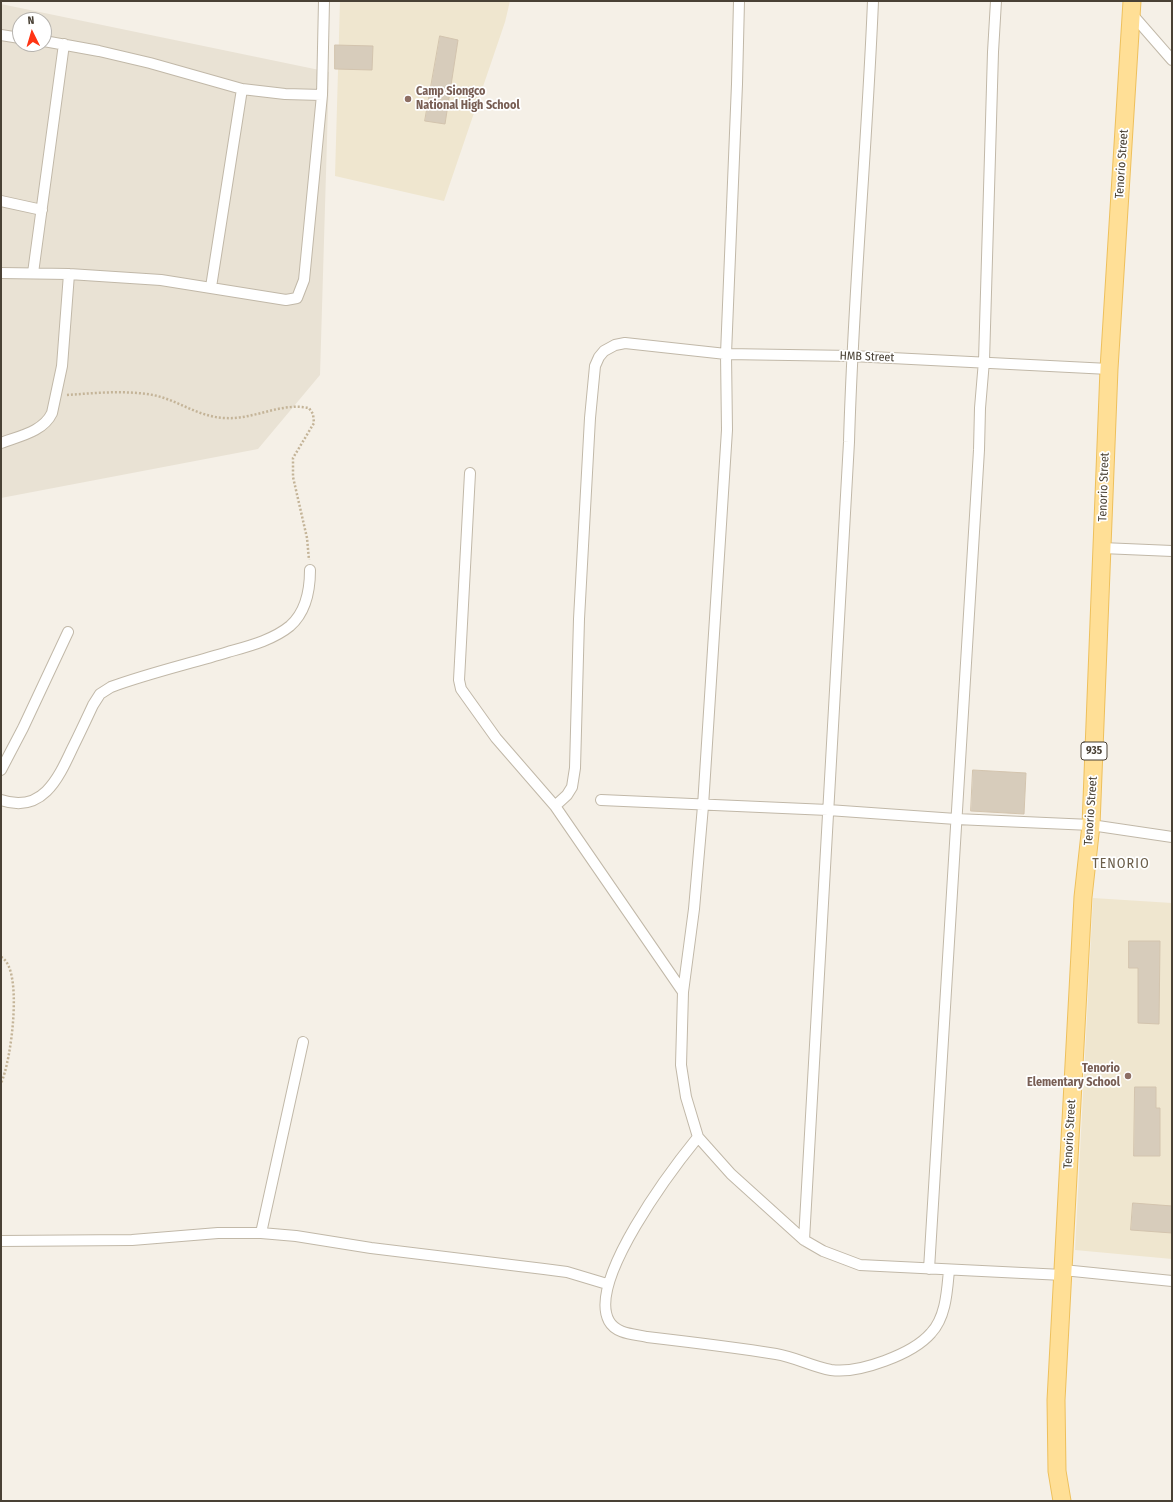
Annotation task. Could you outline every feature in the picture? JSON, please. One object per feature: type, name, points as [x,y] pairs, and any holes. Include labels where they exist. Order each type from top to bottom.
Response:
[{"type":"main road","name":"Tenorio Street","points":[[1062,1501],[1057,1472],[1056,1400],[1084,897],[1091,825],[1109,369],[1132,7]]},
{"type":"street","points":[[1,273],[69,274],[162,280],[286,300],[294,299],[299,295],[304,280],[322,95],[324,1]]},
{"type":"street","points":[[739,1],[738,84],[726,354],[727,430],[704,806],[694,909],[683,992],[682,1065],[686,1097],[698,1137],[731,1174],[804,1240],[823,1251],[860,1265],[949,1270],[1063,1273],[1172,1281]]},
{"type":"street","points":[[804,1240],[849,442],[852,356],[874,1]]},
{"type":"street","points":[[929,1269],[979,450],[980,408],[984,362],[993,52],[996,1]]},
{"type":"street","points":[[1132,7],[1172,60]]},
{"type":"street","points":[[1,35],[12,37]]},
{"type":"street","points":[[52,42],[150,63],[242,89],[286,94],[322,95]]},
{"type":"street","points":[[33,273],[64,44]]},
{"type":"street","points":[[211,287],[242,89]]},
{"type":"street","points":[[1,200],[42,210]]},
{"type":"street","points":[[1,443],[37,429],[44,424],[52,413],[62,366],[69,274]]},
{"type":"street","name":"HMB Street","points":[[555,806],[567,795],[572,787],[575,768],[579,619],[590,418],[596,366],[599,357],[604,351],[615,345],[625,343],[726,354],[852,356],[1109,369]]},
{"type":"street","points":[[470,473],[459,680],[461,689],[496,738],[555,806],[683,992]]},
{"type":"street","points":[[1102,548],[1172,551]]},
{"type":"street","points":[[1,800],[17,803],[34,800],[47,791],[58,780],[93,705],[100,694],[111,687],[250,646],[276,635],[290,625],[303,609],[310,590],[310,570]]},
{"type":"street","points":[[1,770],[23,728],[68,632]]},
{"type":"street","points":[[601,800],[704,806],[828,810],[956,820],[1091,825],[1172,837]]},
{"type":"street","points":[[262,1233],[303,1042]]},
{"type":"street","points":[[698,1137],[652,1197],[607,1284],[604,1302],[605,1312],[609,1322],[616,1329],[626,1333],[778,1354],[830,1370],[848,1371],[868,1367],[890,1358],[913,1347],[931,1333],[945,1305],[949,1270]]},
{"type":"street","points":[[1,1241],[132,1240],[218,1233],[262,1233],[296,1236],[372,1248],[567,1272],[607,1284]]},
{"type":"path","points":[[57,395],[128,392],[154,395],[175,402],[194,412],[227,419],[255,416],[298,406],[309,408],[313,414],[314,423],[293,458],[293,477],[307,538],[310,570]]},
{"type":"path","points":[[1,957],[10,966],[13,975],[11,1043],[4,1076],[1,1082]]},
{"type":"shaded area","name":"Camp Siongco National High School","points":[[340,1],[510,1],[505,22],[444,201],[335,176]]},
{"type":"shaded area","points":[[1,4],[40,12],[12,12],[12,52],[52,52],[52,15],[329,72],[320,375],[258,449],[1,498]]},
{"type":"shaded area","name":"Tenorio Elementary School","points":[[1093,898],[1172,903],[1172,1259],[1075,1250]]},
{"type":"building","points":[[440,36],[458,40],[445,124],[425,121]]},
{"type":"building","points":[[335,45],[373,46],[372,70],[335,69]]},
{"type":"building","points":[[973,770],[1026,773],[1024,814],[971,811]]},
{"type":"building","points":[[1129,941],[1160,941],[1159,1024],[1138,1023],[1138,968],[1129,968]]},
{"type":"building","points":[[1135,1087],[1156,1087],[1156,1108],[1160,1108],[1160,1156],[1134,1156]]},
{"type":"building","points":[[1133,1203],[1172,1206],[1172,1233],[1131,1230]]},
{"type":"place","name":"Camp Siongco National High School","points":[[408,99]]},
{"type":"place","name":"Tenorio Elementary School","points":[[1128,1076]]},
{"type":"district","name":"TENORIO","points":[[1121,864]]}]
